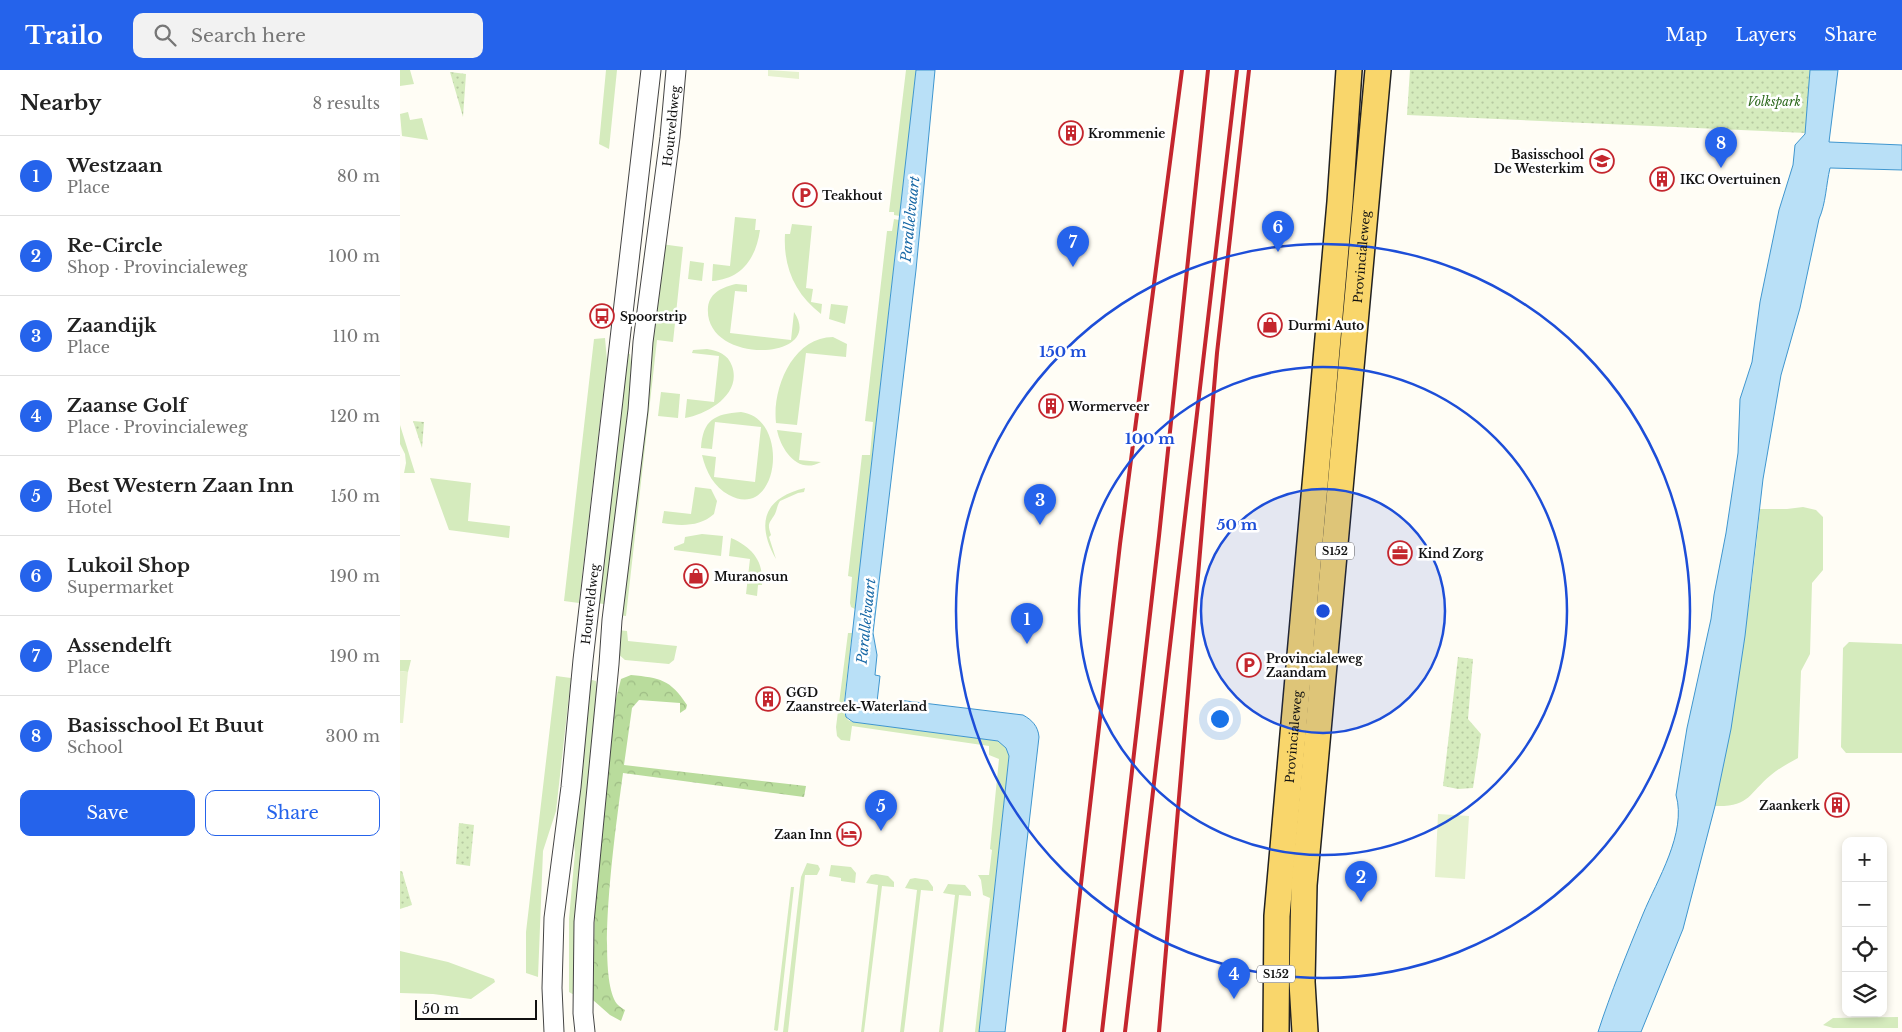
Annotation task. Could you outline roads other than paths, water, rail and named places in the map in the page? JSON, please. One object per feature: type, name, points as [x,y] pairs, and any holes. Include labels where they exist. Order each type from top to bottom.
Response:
[{"type":"main road","name":"Provincialeweg","points":[[1276,1032],[1277,916],[1320,441],[1349,70]]},
{"type":"main road","name":"Provincialeweg","points":[[1305,1032],[1302,982],[1304,885],[1378,70]]},
{"type":"main road","points":[[1320,441],[1344,444]]},
{"type":"street","name":"Houtveldweg","points":[[554,1032],[552,988],[554,918],[571,787],[583,660],[651,70]]},
{"type":"street","name":"Houtveldweg","points":[[585,1032],[584,922],[612,620],[676,70]]},
{"type":"street","name":"Houtveldweg","points":[[640,178],[664,181]]},
{"type":"water","name":"Parallelvaart","points":[[916,70],[935,70],[916,270],[873,633],[877,655],[875,675],[880,676],[877,702],[897,705],[898,700],[1023,715],[1032,721],[1036,727],[1039,737],[1005,1032],[979,1032],[1009,756],[1006,748],[998,741],[853,722],[846,717],[844,707]]},
{"type":"water","points":[[1810,70],[1838,70],[1829,142],[1902,145],[1902,170],[1830,168],[1825,200],[1819,219],[1800,308],[1781,375],[1763,479],[1745,636],[1731,729],[1715,806],[1683,929],[1641,1032],[1598,1032],[1625,958],[1669,856],[1674,840],[1678,810],[1676,795],[1687,728],[1711,619],[1738,453],[1740,399],[1752,362],[1760,302],[1779,210],[1793,165],[1795,145],[1805,134]]},
{"type":"railway","points":[[1064,1032],[1120,544],[1182,70]]},
{"type":"railway","points":[[1102,1032],[1159,536],[1208,70]]},
{"type":"railway","points":[[1125,1032],[1237,70]]},
{"type":"railway","points":[[1159,1032],[1217,353],[1249,70]]},
{"type":"place","name":"Krommenie","points":[[1071,133]]},
{"type":"place","name":"Basisschool De Westerkim","points":[[1602,161]]},
{"type":"place","name":"Basisschool Et Buut","points":[[1721,168]]},
{"type":"place","name":"IKC Overtuinen","points":[[1662,179]]},
{"type":"place","name":"Teakhout","points":[[805,195]]},
{"type":"place","name":"Lukoil Shop","points":[[1278,252]]},
{"type":"place","name":"Assendelft","points":[[1073,267]]},
{"type":"place","name":"Spoorstrip","points":[[602,316]]},
{"type":"place","name":"Durmi Auto","points":[[1270,325]]},
{"type":"place","name":"Wormerveer","points":[[1051,406]]},
{"type":"place","name":"Zaandijk","points":[[1040,525]]},
{"type":"place","name":"Kind Zorg","points":[[1400,553]]},
{"type":"place","name":"Muranosun","points":[[696,576]]},
{"type":"place","name":"Westzaan","points":[[1027,644]]},
{"type":"place","name":"Provincialeweg Zaandam","points":[[1249,665]]},
{"type":"place","name":"GGD Zaanstreek-Waterland","points":[[768,699]]},
{"type":"place","name":"Zaankerk","points":[[1837,805]]},
{"type":"place","name":"Best Western Zaan Inn","points":[[881,831]]},
{"type":"place","name":"Zaan Inn","points":[[849,834]]},
{"type":"place","name":"Re-Circle","points":[[1361,902]]},
{"type":"place","name":"Zaanse Golf","points":[[1234,999]]},
{"type":"park label","name":"Volkspark","points":[[1774,101]]}]
